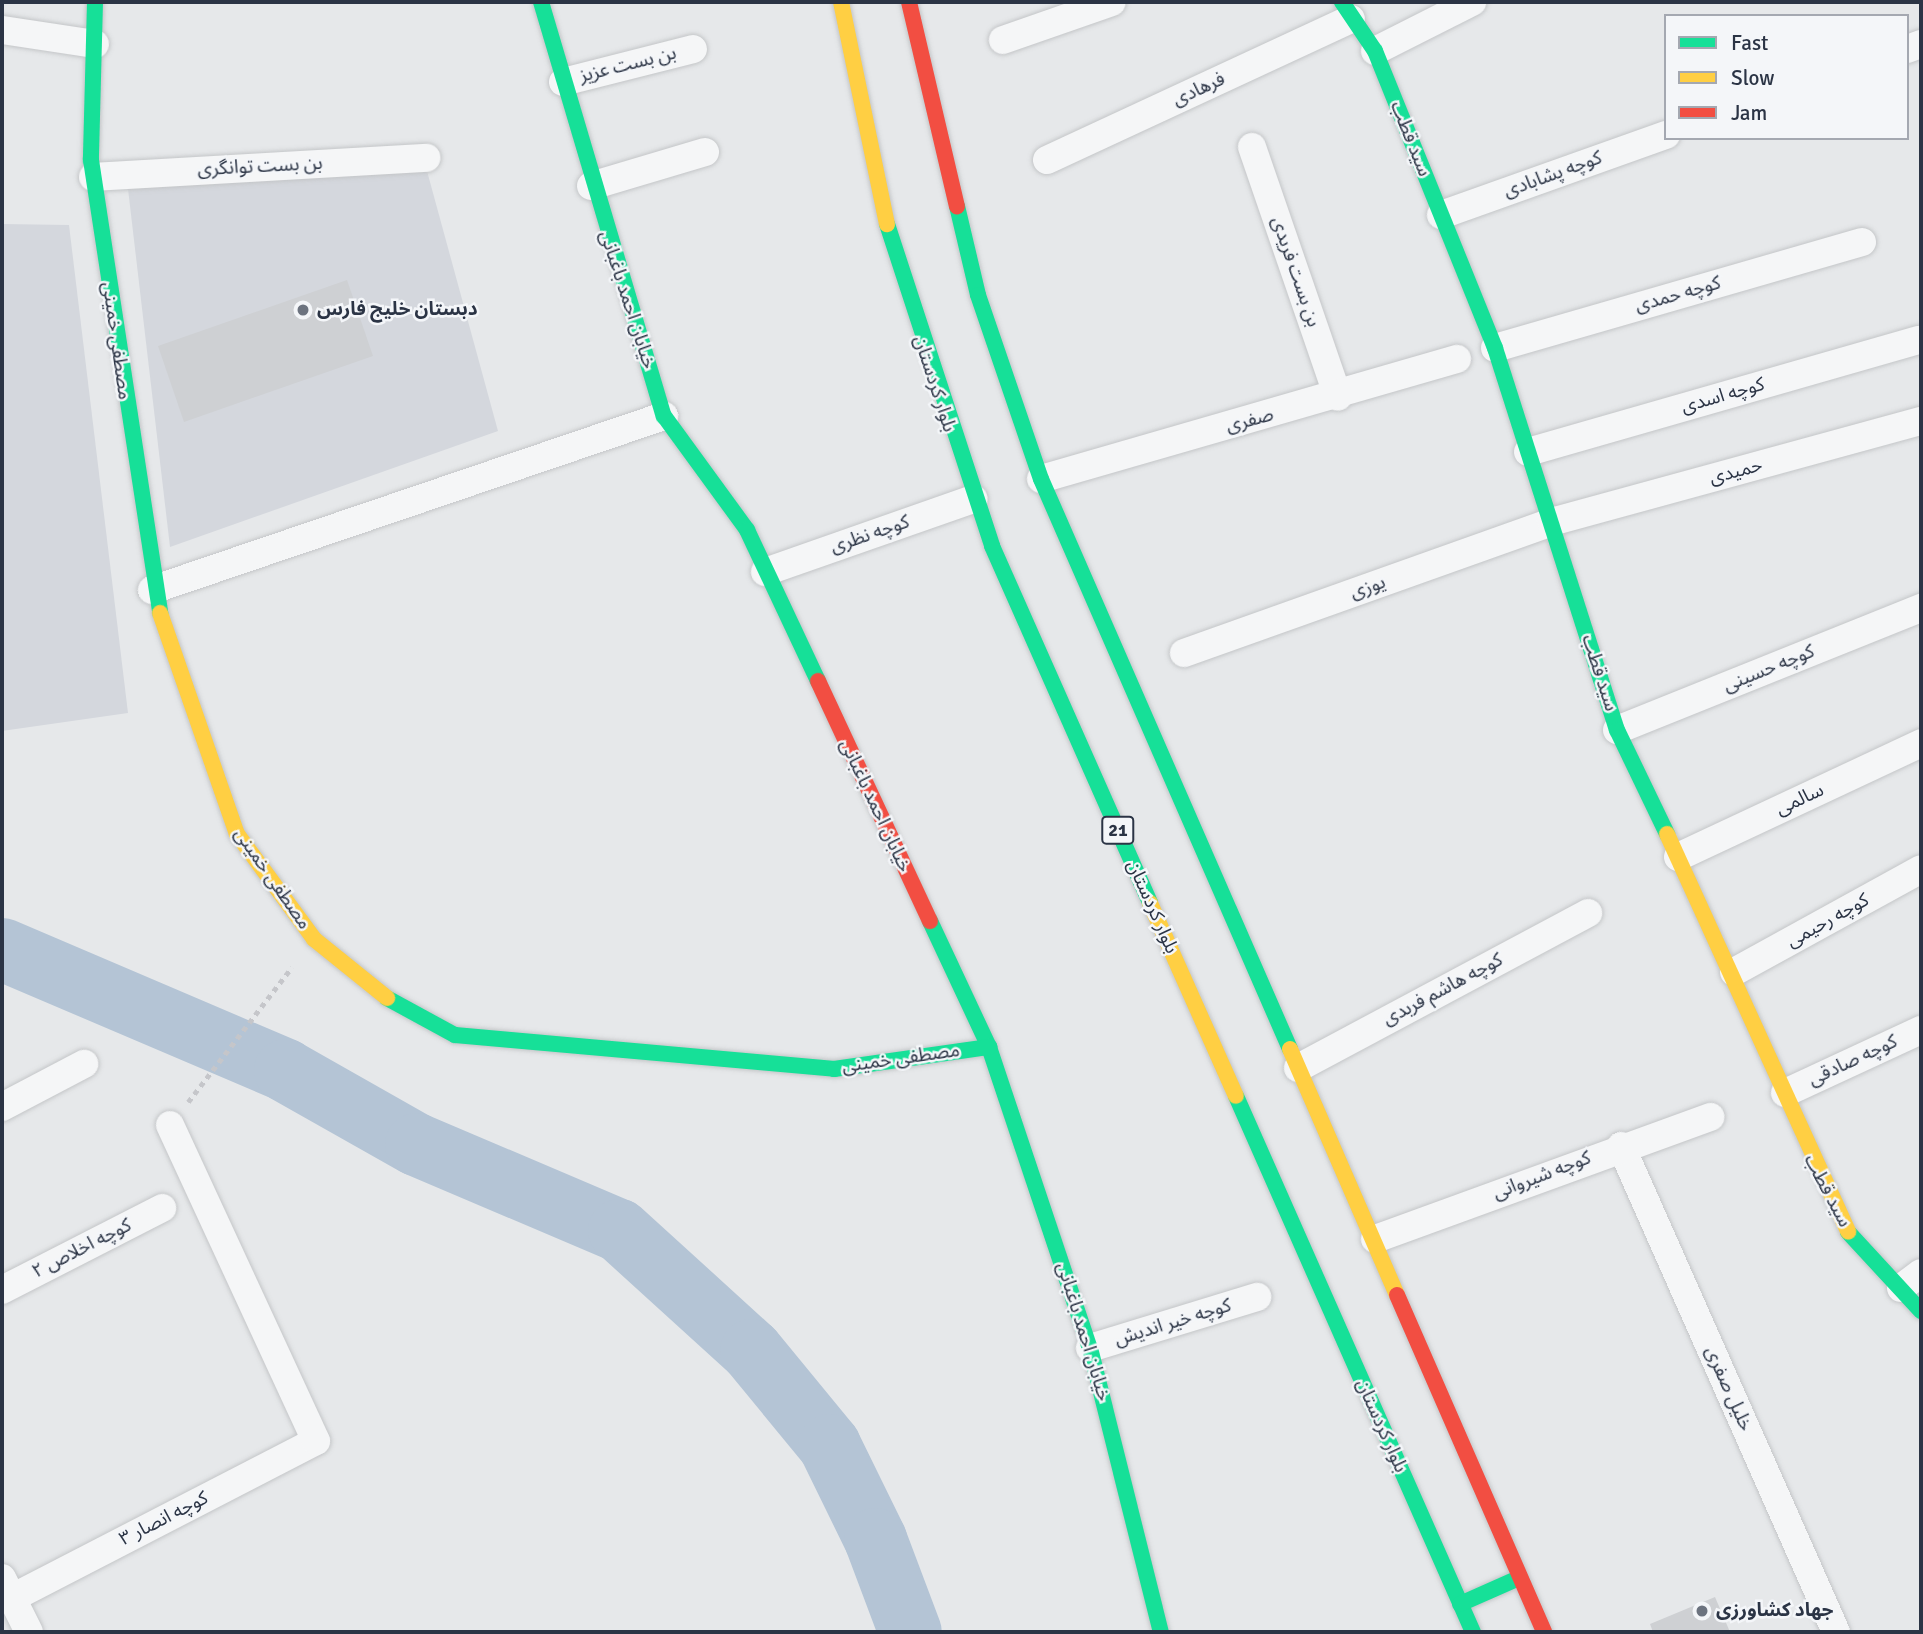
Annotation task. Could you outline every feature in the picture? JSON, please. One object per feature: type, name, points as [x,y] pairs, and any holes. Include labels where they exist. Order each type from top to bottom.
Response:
[{"type":"street","name":"مصطفی خمینی","points":[[95,2],[93,177],[152,590],[237,834],[314,939],[378,993],[454,1035],[834,1069],[989,1047]]},
{"type":"street","name":"خیابان احمد باغبانی","points":[[541,2],[591,186],[664,416],[747,530],[989,1047],[1090,1349],[1161,1632]]},
{"type":"street","name":"بلوار کردستان","points":[[841,2],[895,261],[974,499],[1473,1632]]},
{"type":"street","points":[[909,2],[978,295],[1041,479],[1375,1239],[1544,1632]]},
{"type":"street","points":[[1003,40],[1112,2]]},
{"type":"street","points":[[1375,51],[1472,2]]},
{"type":"street","name":"سید قطب","points":[[1346,10],[1375,51],[1495,348],[1617,730],[1734,972],[1830,1203],[1854,1241],[1911,1280],[1921,1311]]},
{"type":"street","name":"فرهادی","points":[[1047,160],[1346,10]]},
{"type":"street","points":[[2,30],[95,44]]},
{"type":"street","name":"بن بست عزیز","points":[[563,82],[693,48]]},
{"type":"street","name":"کوچه پشابادی","points":[[1441,215],[1664,136]]},
{"type":"street","name":"بن بست فریدی","points":[[1252,147],[1338,397]]},
{"type":"street","points":[[591,186],[705,152]]},
{"type":"street","name":"بن بست توانگری","points":[[93,177],[426,158]]},
{"type":"street","name":"کوچه حمدی","points":[[1495,348],[1862,243]]},
{"type":"street","name":"کوچه اسدی","points":[[1528,452],[1921,338]]},
{"type":"street","name":"صفری","points":[[1041,479],[1338,397],[1457,359]]},
{"type":"street","points":[[152,590],[664,416]]},
{"type":"street","name":"حمیدی","points":[[1551,522],[1921,421]]},
{"type":"street","name":"کوچه نظری","points":[[765,572],[974,499]]},
{"type":"street","name":"یوزی","points":[[1184,653],[1551,522]]},
{"type":"street","name":"کوچه حسینی","points":[[1617,730],[1921,608]]},
{"type":"street","name":"سالمی","points":[[1678,857],[1921,743]]},
{"type":"street","name":"کوچه رحیمی","points":[[1734,972],[1921,869]]},
{"type":"street","name":"کوچه هاشم فربدی","points":[[1298,1068],[1588,913]]},
{"type":"street","name":"کوچه صادقی","points":[[1785,1093],[1921,1030]]},
{"type":"street","points":[[2,1107],[84,1064]]},
{"type":"street","name":"کوچه شیروانی","points":[[1375,1239],[1621,1146],[1711,1117]]},
{"type":"street","name":"کوچه انصار ۳","points":[[7,1588],[316,1441],[170,1125]]},
{"type":"street","name":"خلیل صفری","points":[[1621,1146],[1836,1632]]},
{"type":"street","name":"کوچه اخلاص ۲","points":[[2,1290],[162,1208]]},
{"type":"street","name":"کوچه خیر اندیش","points":[[1090,1349],[1256,1297]]},
{"type":"street","points":[[1460,1604],[1519,1578]]},
{"type":"street","points":[[7,1588],[29,1632]]},
{"type":"path","points":[[170,1125],[314,939]]},
{"type":"shaded area","name":"دبستان خلیج فارس","points":[[427,171],[498,431],[170,547],[128,189]]},
{"type":"shaded area","points":[[2,224],[69,225],[128,713],[2,731]]},
{"type":"building","points":[[347,280],[373,356],[184,422],[158,346]]},
{"type":"building","name":"جهاد کشاورزی","points":[[1715,1597],[1730,1632],[1653,1632],[1650,1624]]},
{"type":"waterway","points":[[2,949],[285,1070],[416,1144],[619,1230],[751,1350],[829,1445],[875,1539],[910,1632]]},
{"type":"traffic: fast","points":[[95,2],[91,160],[160,613]]},
{"type":"traffic: fast","points":[[541,2],[664,416],[747,530],[818,681]]},
{"type":"traffic: fast","points":[[1342,2],[1375,51],[1495,348],[1617,730],[1667,834]]},
{"type":"traffic: fast","points":[[957,206],[978,295],[1041,479],[1290,1049]]},
{"type":"traffic: fast","points":[[887,224],[992,546],[1150,903]]},
{"type":"traffic: fast","points":[[930,921],[989,1047],[1090,1348],[1161,1632]]},
{"type":"traffic: fast","points":[[387,998],[455,1035],[834,1069],[989,1047]]},
{"type":"traffic: fast","points":[[1236,1096],[1473,1632]]},
{"type":"traffic: fast","points":[[1848,1232],[1921,1311]]},
{"type":"traffic: fast","points":[[1460,1604],[1519,1578]]},
{"type":"traffic: slow","points":[[841,2],[887,224]]},
{"type":"traffic: slow","points":[[160,613],[237,834],[314,939],[387,998]]},
{"type":"traffic: slow","points":[[1667,834],[1848,1232]]},
{"type":"traffic: slow","points":[[1150,903],[1236,1096]]},
{"type":"traffic: slow","points":[[1290,1049],[1397,1295]]},
{"type":"traffic: jam","points":[[909,2],[957,206]]},
{"type":"traffic: jam","points":[[818,681],[930,921]]},
{"type":"traffic: jam","points":[[1397,1295],[1544,1632]]},
{"type":"place","name":"دبستان خلیج فارس","points":[[303,310]]},
{"type":"place","name":"جهاد کشاورزی","points":[[1702,1611]]}]
